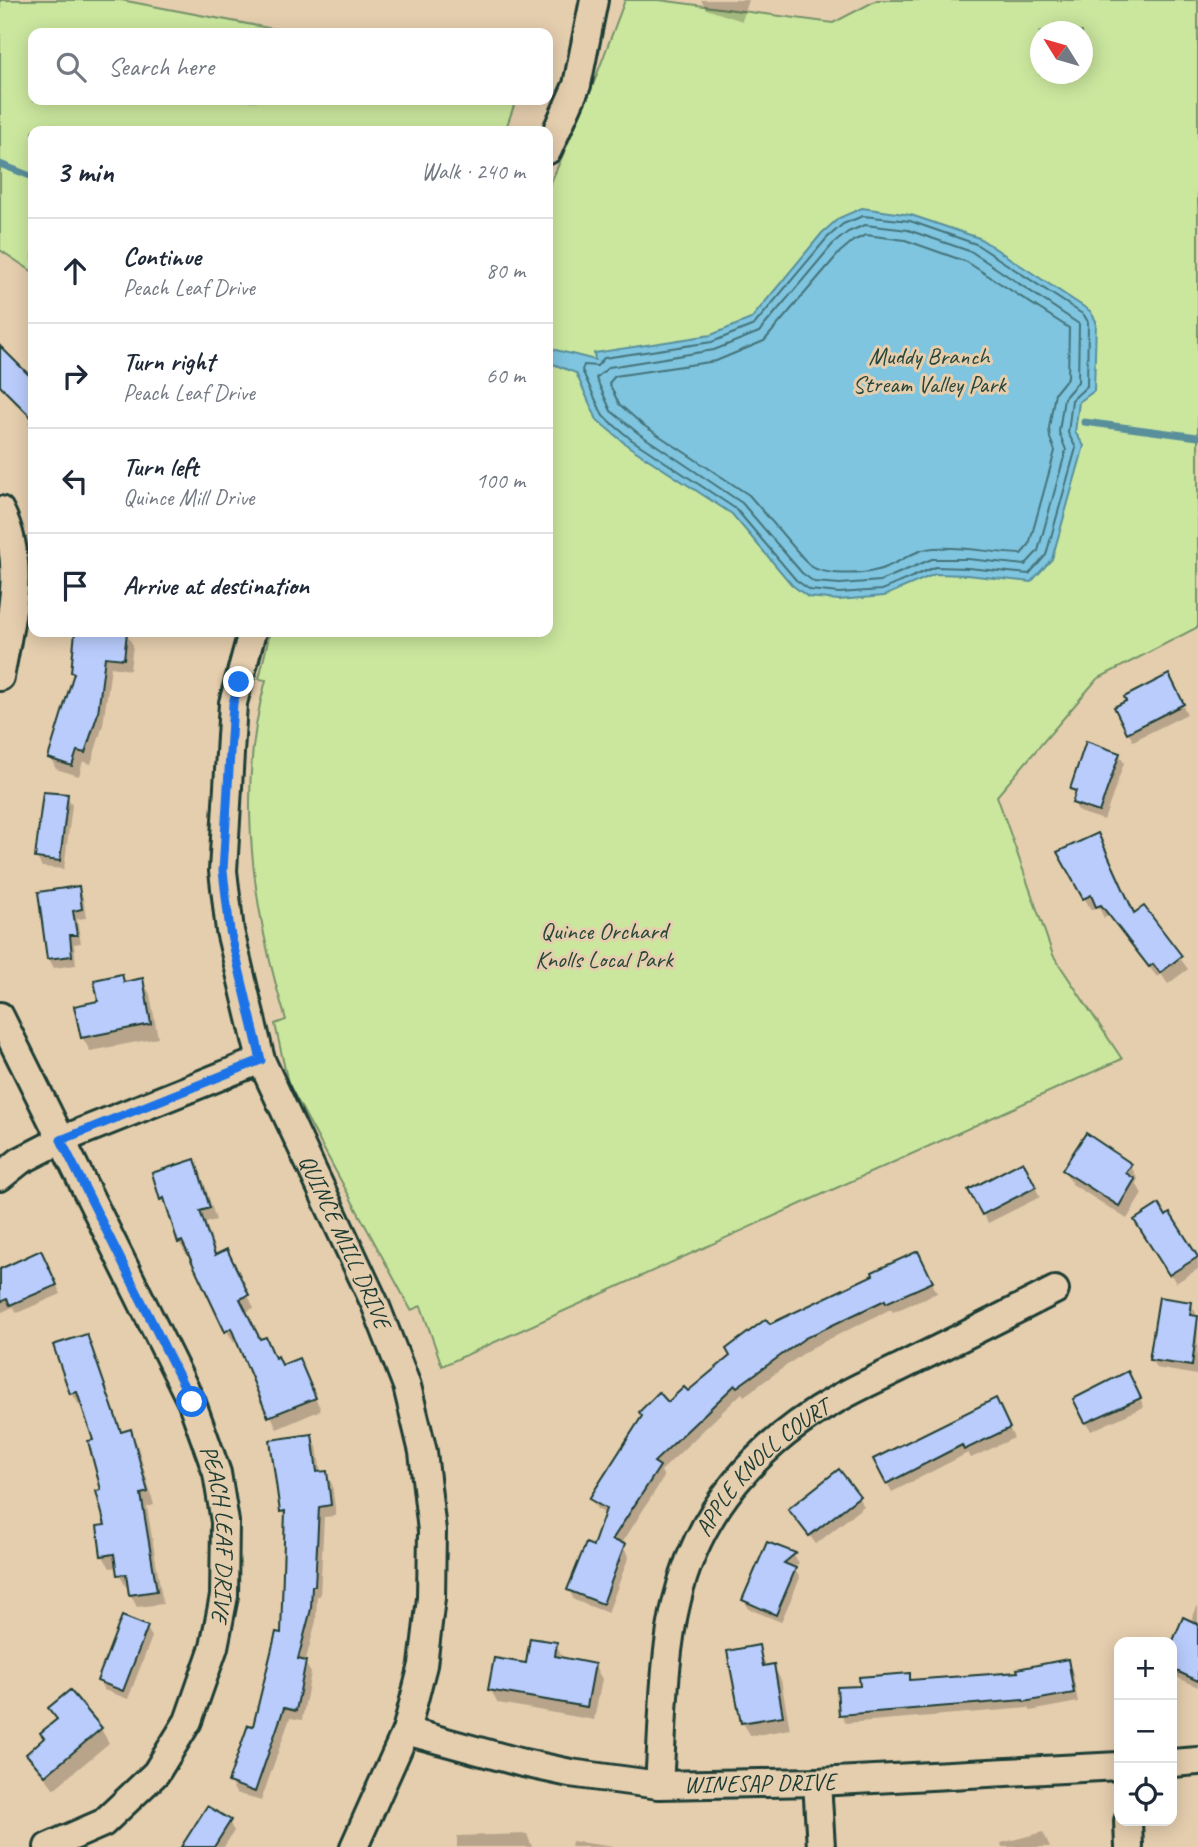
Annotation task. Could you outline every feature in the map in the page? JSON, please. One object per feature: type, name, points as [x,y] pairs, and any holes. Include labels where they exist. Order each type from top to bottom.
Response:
[{"type":"street","points":[[553,139],[577,85],[594,0]]},
{"type":"street","points":[[0,510],[6,523],[15,569],[14,598],[0,677]]},
{"type":"street","name":"QUINCE MILL DRIVE","points":[[251,637],[233,703],[223,871],[230,931],[261,1060],[375,1304],[407,1386],[423,1452],[432,1531],[431,1598],[423,1665],[406,1731],[354,1847]]},
{"type":"street","name":"PEACH LEAF DRIVE","points":[[0,1016],[192,1402],[217,1473],[225,1522],[224,1596],[214,1647],[188,1721],[156,1773],[103,1824],[78,1841],[48,1847]]},
{"type":"street","points":[[0,1177],[20,1161],[61,1140],[261,1060]]},
{"type":"street","name":"APPLE KNOLL COURT","points":[[659,1785],[671,1630],[677,1598],[707,1522],[729,1489],[760,1453],[790,1429],[836,1399],[1055,1290]]},
{"type":"street","name":"WINESAP DRIVE","points":[[406,1731],[570,1773],[659,1785],[817,1782],[1114,1766]]},
{"type":"street","points":[[1177,1763],[1198,1761]]},
{"type":"street","points":[[817,1782],[821,1847]]},
{"type":"street","points":[[1128,1826],[1129,1847]]},
{"type":"green space","points":[[0,0],[121,0],[269,28],[28,28],[28,105],[514,105],[507,126],[28,126],[28,269],[0,250]]},
{"type":"green space","points":[[625,0],[659,0],[833,23],[877,0],[1198,0],[1198,627],[1097,679],[997,796],[1053,955],[1122,1059],[442,1366],[421,1306],[411,1310],[288,1083],[275,1024],[286,1020],[265,937],[252,851],[251,765],[266,680],[259,679],[269,637],[553,637],[553,177],[593,85]]},
{"type":"water","points":[[862,208],[911,215],[979,238],[1090,311],[1096,321],[1094,391],[1079,402],[1075,432],[1084,446],[1052,559],[1031,582],[935,574],[884,596],[839,600],[808,597],[792,585],[732,514],[628,446],[597,420],[576,373],[553,364],[553,349],[595,360],[594,353],[711,335],[751,319],[822,233],[839,218]]},
{"type":"building","points":[[0,346],[28,374],[28,414],[0,386]]},
{"type":"building","points":[[74,637],[126,637],[124,659],[105,657],[98,713],[85,753],[77,751],[72,766],[48,758],[74,673],[71,672]]},
{"type":"building","points":[[1169,674],[1184,704],[1127,733],[1114,707],[1126,701],[1124,697]]},
{"type":"building","points":[[1086,741],[1120,753],[1099,812],[1072,803],[1076,791],[1070,789]]},
{"type":"building","points":[[43,792],[68,794],[60,861],[35,858]]},
{"type":"building","points":[[1098,833],[1134,913],[1144,906],[1182,956],[1160,973],[1153,964],[1149,967],[1101,905],[1096,907],[1091,895],[1083,899],[1057,852]]},
{"type":"building","points":[[79,886],[82,909],[73,911],[77,935],[70,935],[72,956],[47,959],[38,892]]},
{"type":"building","points":[[122,974],[124,982],[143,978],[151,1024],[81,1038],[74,1006],[98,1001],[94,980]]},
{"type":"building","points":[[1086,1133],[1132,1164],[1126,1173],[1135,1179],[1119,1206],[1062,1170]]},
{"type":"building","points":[[195,1159],[210,1208],[200,1211],[215,1255],[227,1249],[249,1295],[240,1299],[260,1339],[266,1337],[275,1358],[278,1356],[282,1365],[299,1358],[316,1398],[268,1417],[231,1328],[225,1332],[182,1241],[178,1243],[164,1198],[160,1200],[152,1173]]},
{"type":"building","points":[[1023,1161],[1036,1187],[982,1215],[968,1190]]},
{"type":"building","points":[[1159,1204],[1166,1216],[1170,1213],[1198,1257],[1169,1275],[1134,1220]]},
{"type":"building","points":[[41,1250],[57,1285],[10,1305],[7,1299],[0,1302],[0,1269]]},
{"type":"building","points":[[918,1251],[933,1282],[886,1303],[885,1300],[805,1338],[737,1387],[735,1385],[654,1462],[660,1466],[612,1540],[625,1544],[603,1604],[567,1590],[586,1543],[593,1546],[606,1509],[589,1499],[642,1416],[639,1412],[659,1392],[668,1402],[684,1387],[688,1391],[730,1356],[726,1349],[766,1319],[770,1324]]},
{"type":"building","points":[[1159,1297],[1192,1302],[1190,1315],[1198,1316],[1192,1366],[1149,1360]]},
{"type":"building","points":[[87,1334],[121,1432],[131,1429],[148,1492],[141,1494],[157,1591],[129,1595],[126,1574],[117,1575],[114,1554],[101,1556],[97,1526],[105,1525],[96,1491],[101,1490],[88,1441],[93,1440],[77,1392],[70,1394],[53,1345]]},
{"type":"building","points":[[1128,1371],[1141,1398],[1085,1423],[1073,1399]]},
{"type":"building","points":[[996,1398],[1010,1428],[964,1450],[962,1445],[886,1484],[873,1459]]},
{"type":"building","points":[[312,1434],[317,1472],[327,1471],[331,1505],[319,1507],[315,1586],[312,1586],[311,1609],[298,1659],[306,1661],[296,1711],[284,1708],[255,1792],[228,1782],[248,1725],[253,1726],[276,1632],[281,1633],[285,1511],[280,1512],[270,1440]]},
{"type":"building","points":[[839,1469],[860,1496],[809,1536],[788,1509]]},
{"type":"building","points":[[767,1542],[796,1553],[784,1563],[796,1568],[776,1615],[742,1600]]},
{"type":"building","points":[[122,1616],[148,1626],[123,1691],[97,1681]]},
{"type":"building","points":[[1183,1617],[1198,1624],[1198,1681],[1177,1671],[1177,1637],[1175,1637]]},
{"type":"building","points":[[530,1638],[557,1642],[555,1656],[595,1664],[587,1707],[488,1690],[494,1658],[526,1663]]},
{"type":"building","points":[[759,1645],[763,1666],[774,1664],[783,1716],[741,1723],[727,1651]]},
{"type":"building","points":[[1068,1659],[1074,1693],[1024,1702],[839,1715],[837,1687],[860,1686],[859,1677],[910,1673],[910,1680],[1018,1672],[1017,1669]]},
{"type":"building","points":[[70,1690],[102,1728],[45,1776],[26,1754],[44,1738],[40,1733],[57,1719],[48,1708]]},
{"type":"building","points":[[207,1806],[231,1820],[214,1847],[181,1847]]},
{"type":"waterway","points":[[0,164],[28,175]]},
{"type":"waterway","points":[[1084,422],[1198,437]]},
{"type":"route","points":[[192,1402],[61,1140],[261,1060],[230,931],[223,871],[233,703],[239,682]]},
{"type":"park label","name":"Muddy Branch Stream Valley Park","points":[[929,370]]},
{"type":"park label","name":"Quince Orchard Knolls Local Park","points":[[604,945]]}]
